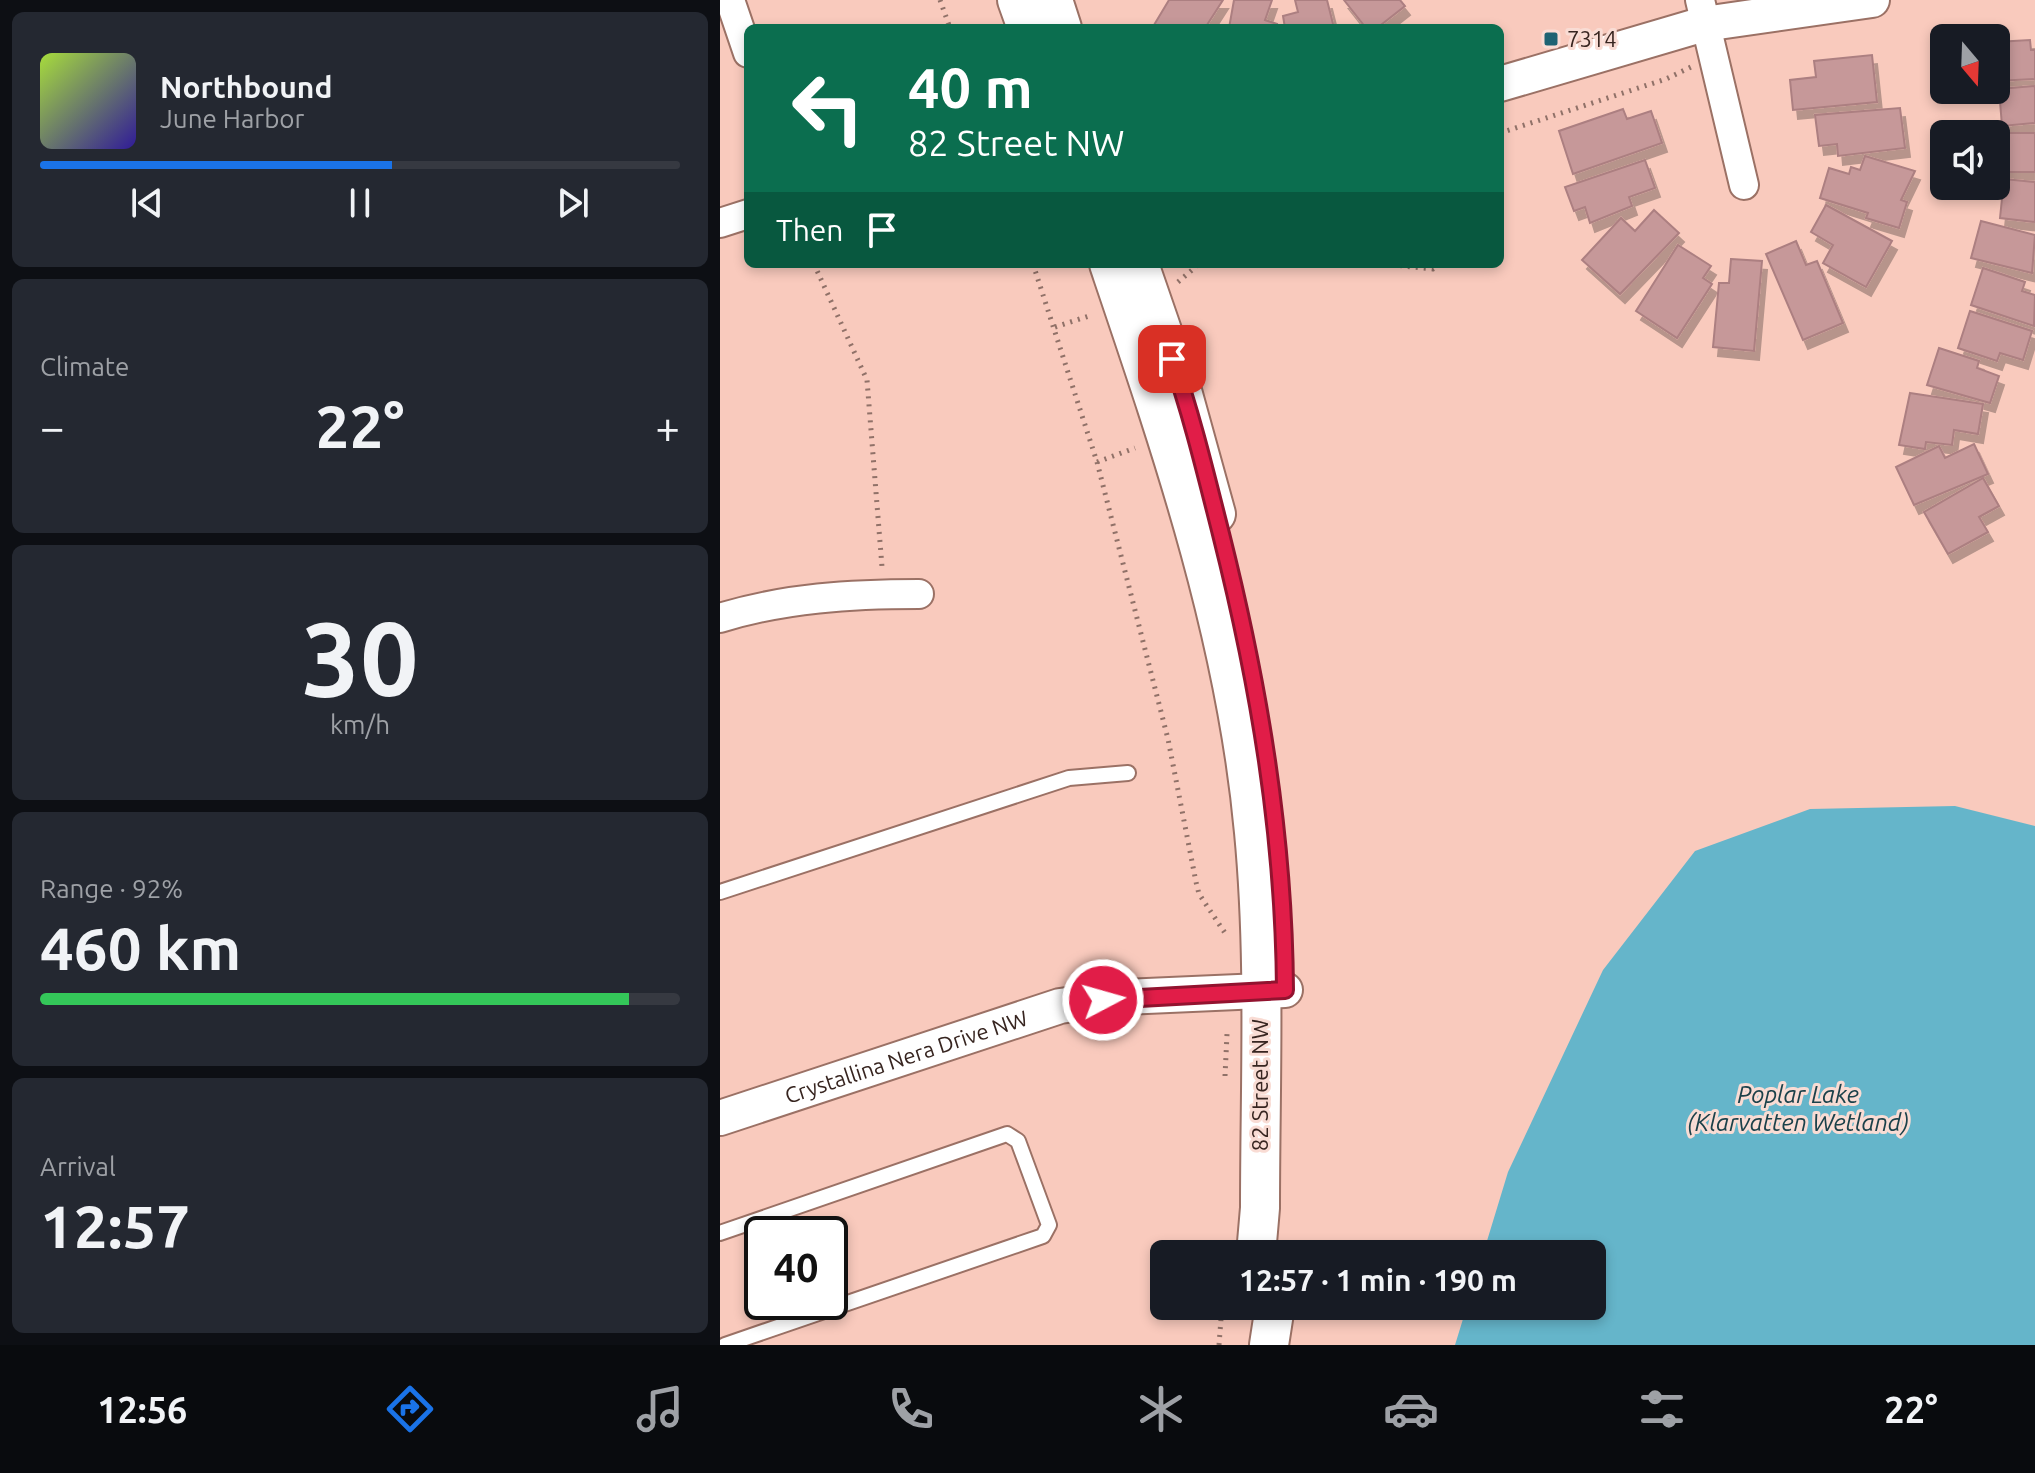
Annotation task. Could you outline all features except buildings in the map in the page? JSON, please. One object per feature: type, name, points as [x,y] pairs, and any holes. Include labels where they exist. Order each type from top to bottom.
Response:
[{"type":"main road","points":[[1017,0],[1026,24]]},
{"type":"main road","points":[[1053,0],[1061,24]]},
{"type":"main road","name":"82 Street NW","points":[[1110,268],[1212,588],[1233,695],[1254,832],[1260,1208],[1257,1240]]},
{"type":"main road","name":"82 Street NW","points":[[1140,268],[1196,437],[1255,680],[1277,828],[1285,913],[1258,990],[1286,1180],[1282,1240]]},
{"type":"main road","points":[[1245,1345],[1249,1320]]},
{"type":"main road","points":[[1269,1345],[1273,1320]]},
{"type":"street","points":[[730,0],[744,41]]},
{"type":"street","points":[[1504,83],[1566,64],[1702,12],[1872,0]]},
{"type":"street","points":[[1702,12],[1744,185]]},
{"type":"street","points":[[1504,95],[1566,64]]},
{"type":"street","points":[[720,223],[744,215]]},
{"type":"street","points":[[720,618],[780,604],[884,594],[919,594]]},
{"type":"street","name":"Crystallina Nera Drive NW","points":[[720,1118],[1060,1006],[1124,997],[1258,990]]},
{"type":"lane","points":[[720,892],[1069,778],[1128,773]]},
{"type":"lane","points":[[720,1233],[1007,1134],[1018,1141],[1049,1225],[1043,1236],[725,1345]]},
{"type":"path","points":[[940,0],[949,24]]},
{"type":"path","points":[[1504,132],[1666,79],[1678,70],[1712,62]]},
{"type":"path","points":[[816,268],[867,380],[884,594]]},
{"type":"path","points":[[1034,268],[1097,462],[1168,739],[1199,894],[1258,990],[1224,1046],[1226,1088]]},
{"type":"path","points":[[1173,281],[1180,282],[1195,268]]},
{"type":"path","points":[[1055,327],[1099,312]]},
{"type":"path","points":[[1097,462],[1166,436]]},
{"type":"path","points":[[1219,1345],[1221,1320]]},
{"type":"water","name":"Poplar Lake (Klarvatten Wetland)","points":[[1955,806],[2035,826],[2035,1345],[1455,1345],[1463,1320],[1606,1320],[1606,1240],[1487,1240],[1508,1172],[1603,970],[1695,851],[1810,809]]},
{"type":"place","name":"7314","points":[[1551,39]]},
{"type":"route","points":[[1103,1000],[1285,990],[1285,913],[1277,828],[1255,680],[1196,437],[1172,359]]}]
